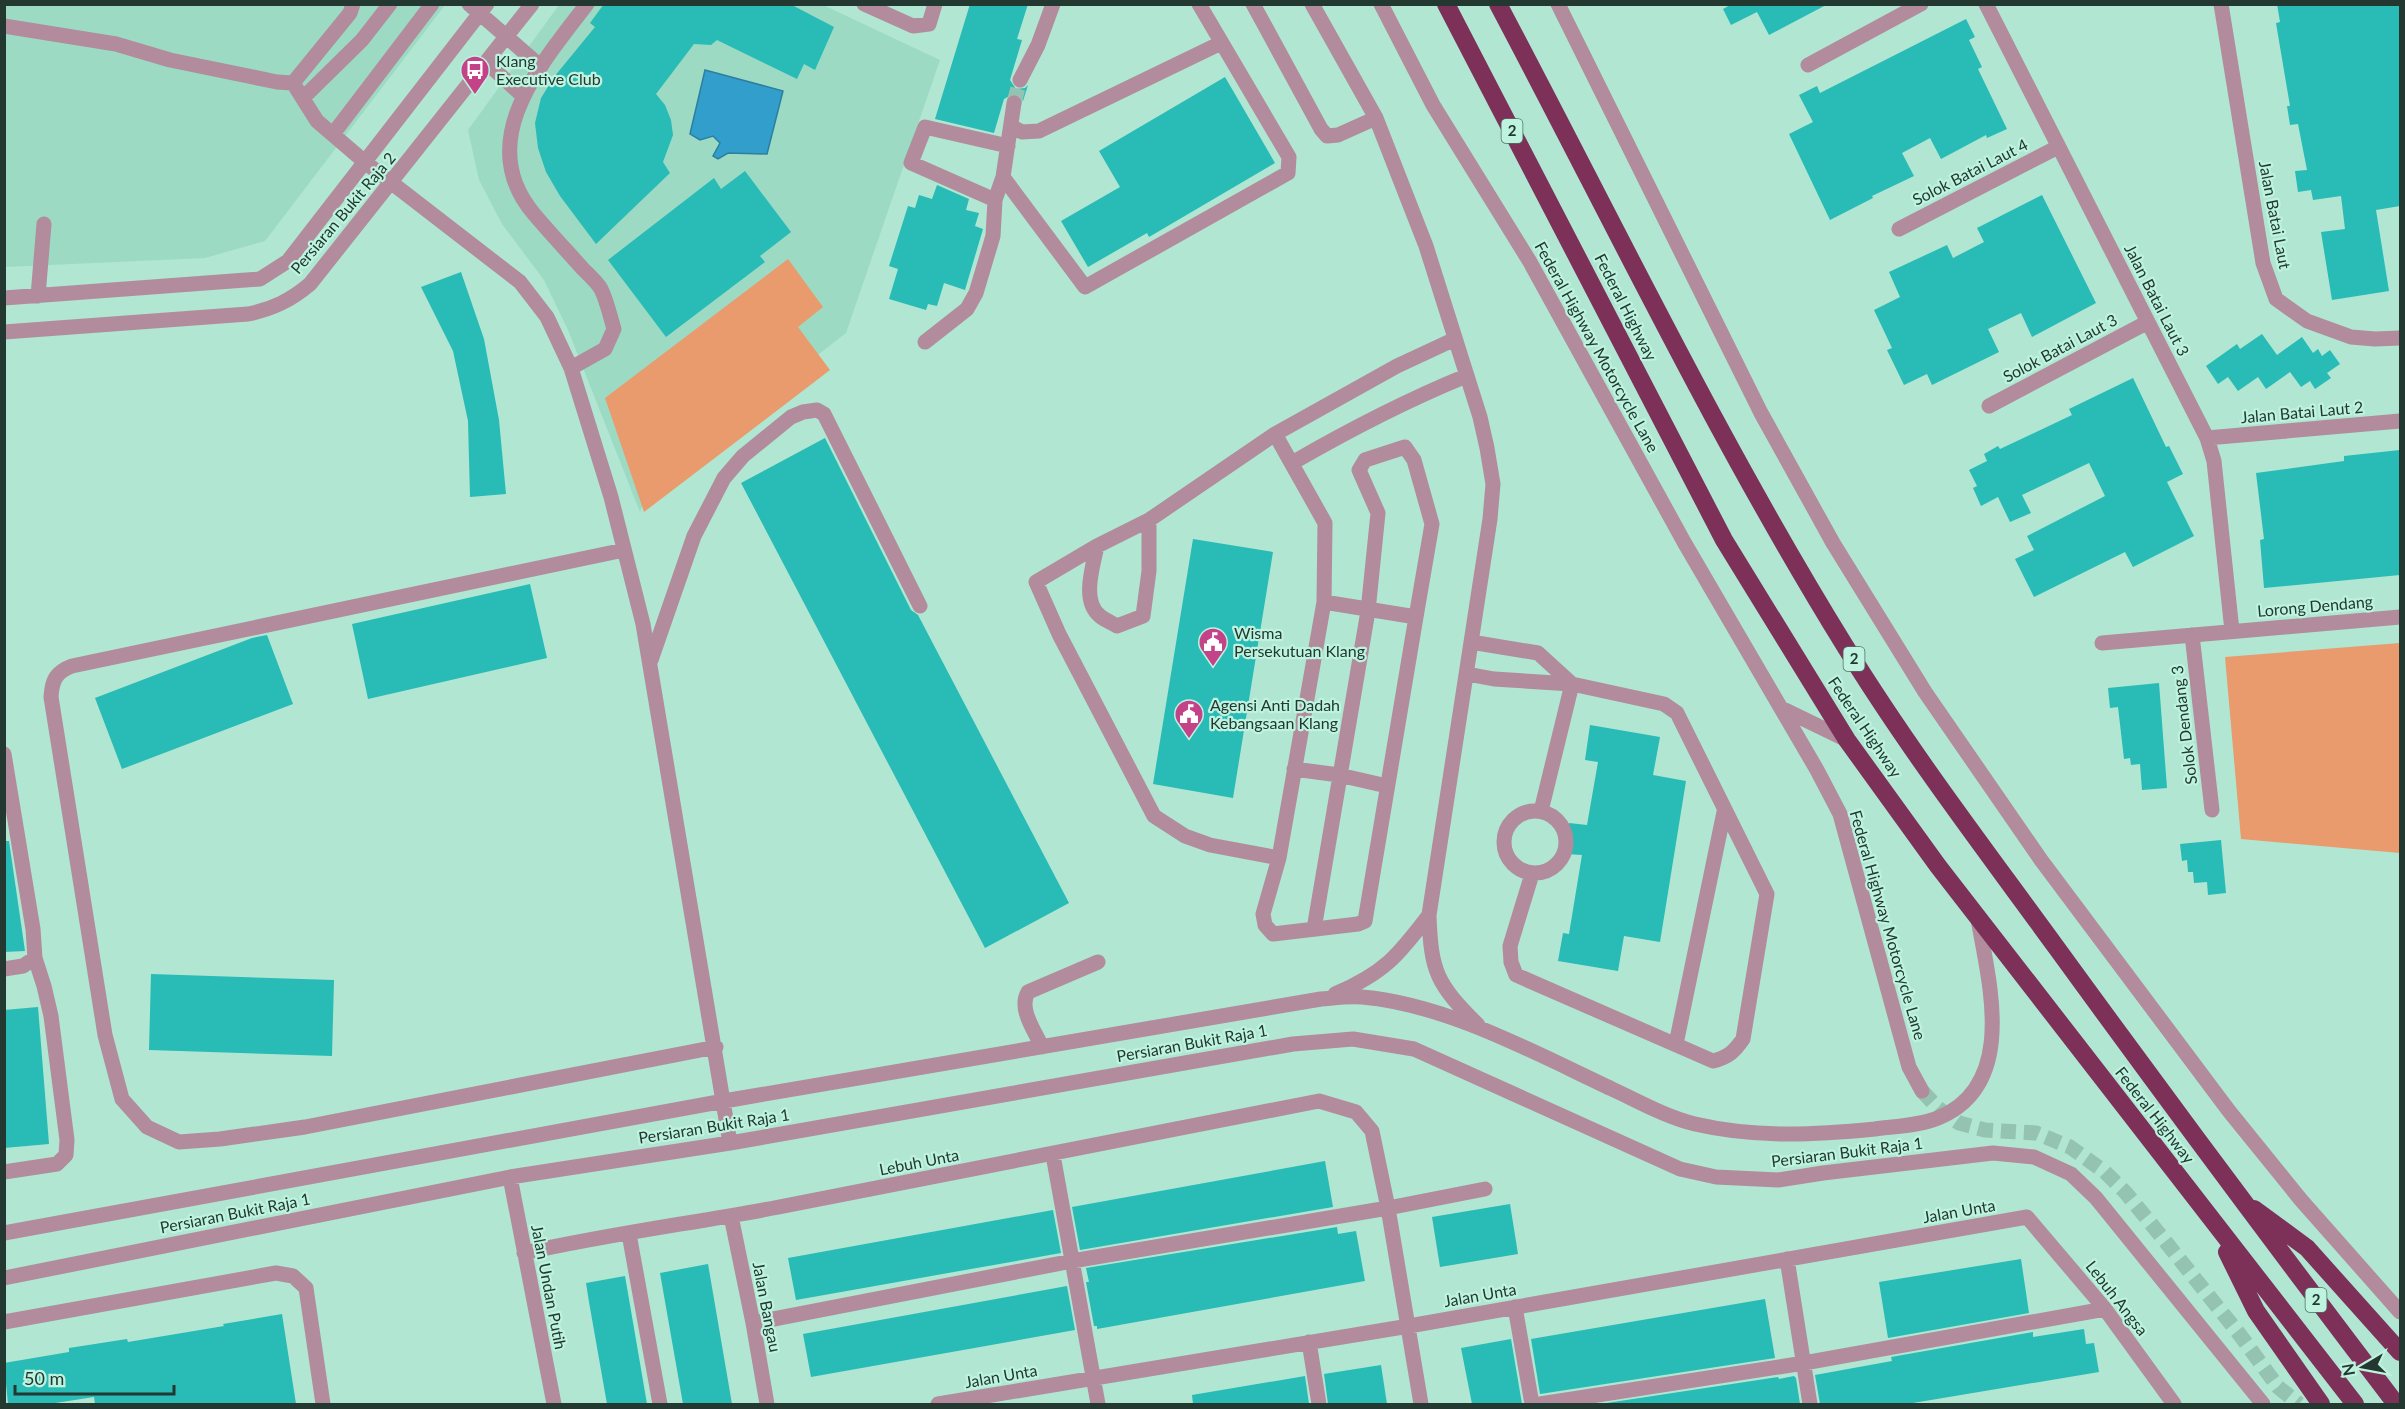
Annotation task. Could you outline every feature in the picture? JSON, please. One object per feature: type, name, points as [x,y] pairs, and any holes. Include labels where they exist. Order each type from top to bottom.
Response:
[{"type":"highway","name":"Federal Highway","points":[[1446,4],[1725,540],[1847,740],[1978,919],[2355,1404]]},
{"type":"highway","name":"Federal Highway","points":[[1498,4],[1706,400],[1783,542],[1846,649],[1939,786],[2236,1195],[2396,1404]]},
{"type":"highway","points":[[2236,1195],[2307,1248],[2400,1352]]},
{"type":"highway","points":[[2210,1218],[2256,1311],[2321,1404]]},
{"type":"street","points":[[293,83],[350,13],[353,4]]},
{"type":"street","points":[[303,98],[362,40],[390,4]]},
{"type":"street","points":[[333,134],[432,4]]},
{"type":"street","name":"Persiaran Bukit Raja 2","points":[[4,332],[220,317],[271,309],[294,297],[310,284],[532,4]]},
{"type":"street","points":[[571,368],[605,349],[614,329],[601,289],[532,211],[517,185],[508,151],[515,116],[523,96],[540,66],[587,4]]},
{"type":"street","points":[[864,4],[913,26],[928,24],[935,4]]},
{"type":"street","points":[[1020,80],[1038,45],[1053,4]]},
{"type":"street","points":[[1003,177],[1085,287],[1288,173],[1289,157],[1199,4]]},
{"type":"street","points":[[1253,4],[1321,129],[1327,136],[1338,135],[1376,118]]},
{"type":"street","points":[[1312,4],[1376,118],[1426,246],[1480,417],[1493,484],[1467,674],[1429,915],[1434,969],[1452,999],[1483,1029]]},
{"type":"street","name":"Federal Highway Motorcycle Lane","points":[[1381,4],[1433,105],[1530,262],[1689,551],[1817,770],[1840,814],[1909,1067],[1922,1092]]},
{"type":"street","points":[[1558,4],[1761,413],[1833,543],[1925,692],[2041,860],[2229,1111],[2301,1200],[2400,1312]]},
{"type":"street","points":[[1808,65],[1921,4]]},
{"type":"street","name":"Jalan Batai Laut 3","points":[[1986,4],[2207,438],[2214,461],[2232,631]]},
{"type":"street","name":"Jalan Batai Laut","points":[[2221,4],[2263,263],[2277,299],[2307,321],[2350,337],[2400,338]]},
{"type":"street","points":[[479,8],[540,66]]},
{"type":"street","name":"Persiaran Bukit Raja 2","points":[[4,298],[260,279],[288,261],[366,163],[479,8]]},
{"type":"street","points":[[4,26],[116,44],[170,60],[277,82],[293,83]]},
{"type":"street","points":[[1011,126],[1022,132],[1039,131],[1221,43]]},
{"type":"street","points":[[487,63],[523,96]]},
{"type":"street","points":[[293,83],[317,121],[366,163],[520,282],[547,317],[571,368],[611,497],[650,663],[716,1047],[730,1143]]},
{"type":"street","points":[[925,342],[967,309],[976,292],[993,236],[995,200],[1003,177],[1014,103]]},
{"type":"street","points":[[995,200],[911,163],[925,127],[1008,146]]},
{"type":"street","name":"Solok Batai Laut 4","points":[[1899,229],[2058,147]]},
{"type":"street","points":[[38,296],[44,224]]},
{"type":"street","name":"Solok Batai Laut 3","points":[[1989,406],[2148,322]]},
{"type":"street","points":[[1279,858],[1210,845],[1185,836],[1154,816],[1065,644],[1036,582],[1097,546],[1149,520],[1275,434],[1396,366],[1455,339]]},
{"type":"street","points":[[1292,463],[1348,430],[1412,398],[1466,376]]},
{"type":"street","points":[[650,663],[694,536],[724,478],[743,456],[791,417],[802,412],[817,410],[824,414],[920,606]]},
{"type":"street","name":"Jalan Batai Laut 2","points":[[2207,438],[2400,421]]},
{"type":"street","points":[[1275,434],[1325,523],[1324,602],[1279,858],[1263,915],[1265,925],[1274,934],[1358,924],[1365,921],[1432,524],[1414,460],[1405,447],[1365,460],[1359,470],[1378,513],[1368,611],[1314,929]]},
{"type":"street","points":[[1097,546],[1090,580],[1091,603],[1099,616],[1118,626],[1143,616],[1149,571],[1149,520]]},
{"type":"street","points":[[624,550],[84,663],[61,670],[55,677],[51,696],[105,1035],[122,1099],[147,1127],[179,1142],[220,1139],[305,1127],[716,1047]]},
{"type":"street","points":[[1324,602],[1368,611],[1416,617]]},
{"type":"street","name":"Lorong Dendang","points":[[2102,643],[2400,617]]},
{"type":"street","name":"Solok Dendang 3","points":[[2192,635],[2212,810]]},
{"type":"street","points":[[1471,642],[1538,653],[1572,684]]},
{"type":"street","points":[[1467,674],[1494,679],[1572,684],[1664,704],[1677,713],[1724,812],[1760,876],[1767,894],[1743,1039],[1735,1051],[1726,1058],[1713,1060],[1516,975],[1510,962],[1510,946],[1532,874]]},
{"type":"street","points":[[1541,811],[1572,684]]},
{"type":"street","points":[[1781,708],[1847,740]]},
{"type":"street","points":[[4,754],[33,929],[35,958],[45,986],[51,1016],[67,1140],[66,1155],[57,1164],[4,1172]]},
{"type":"street","points":[[1294,769],[1339,775],[1387,786]]},
{"type":"street","points":[[1541,811],[1551,815],[1559,822],[1564,832],[1565,852],[1552,869],[1532,874],[1521,871],[1507,857],[1504,837],[1513,819],[1521,814],[1541,811]]},
{"type":"street","points":[[1676,1044],[1724,812]]},
{"type":"street","points":[[1321,999],[1364,981],[1382,969],[1403,948],[1429,915]]},
{"type":"street","name":"Persiaran Bukit Raja 1","points":[[4,1233],[724,1101],[1321,999],[1359,997],[1384,1000],[1446,1016],[1483,1029],[1652,1107],[1693,1123],[1735,1132],[1781,1136],[1828,1134],[1915,1124],[1937,1118],[1965,1099],[1978,1084],[1987,1063],[1993,1036],[1993,1003],[1978,919]]},
{"type":"street","points":[[4,969],[23,966],[35,958]]},
{"type":"street","points":[[1042,1047],[1024,1008],[1024,1000],[1028,992],[1098,962]]},
{"type":"street","name":"Persiaran Bukit Raja 1","points":[[4,1278],[510,1177],[730,1143],[1293,1044],[1353,1039],[1414,1049],[1680,1169],[1716,1177],[1778,1180],[1993,1153],[2034,1157],[2071,1174],[2096,1198],[2263,1404]]},
{"type":"street","name":"Lebuh Unta","points":[[524,1253],[1053,1155],[1319,1101],[1356,1112],[1372,1131],[1388,1208]]},
{"type":"street","points":[[1053,1155],[1098,1404]]},
{"type":"street","name":"Jalan Undan Putih","points":[[510,1177],[554,1404]]},
{"type":"street","points":[[753,1323],[1072,1262],[1388,1208],[1485,1189]]},
{"type":"street","points":[[1388,1208],[1421,1404]]},
{"type":"street","name":"Jalan Bangau","points":[[730,1216],[753,1323],[767,1404]]},
{"type":"street","name":"Jalan Unta","points":[[938,1404],[981,1401],[1094,1378],[1408,1326],[2027,1217]]},
{"type":"street","name":"Lebuh Angsa","points":[[2027,1217],[2105,1309],[2174,1404]]},
{"type":"street","points":[[629,1234],[660,1404]]},
{"type":"street","points":[[1787,1259],[1810,1404]]},
{"type":"street","points":[[4,1322],[276,1273],[293,1276],[306,1288],[323,1404]]},
{"type":"street","points":[[1515,1307],[1532,1404]]},
{"type":"street","points":[[1540,1404],[1804,1363],[2105,1309]]},
{"type":"street","points":[[1309,1342],[1319,1404]]},
{"type":"shaded area","points":[[4,5],[445,5],[265,241],[205,258],[5,267]]},
{"type":"shaded area","name":"Klang Executive Club","points":[[559,5],[823,5],[940,60],[846,333],[651,484],[640,512],[568,330],[544,280],[502,224],[479,180],[468,130]]},
{"type":"shaded area","points":[[788,259],[823,307],[798,327],[830,370],[644,512],[605,398]]},
{"type":"shaded area","points":[[2400,643],[2400,853],[2241,839],[2225,657]]},
{"type":"water","points":[[705,70],[783,91],[767,154],[728,153],[718,159],[713,156],[720,143],[713,136],[700,140],[690,134]]},
{"type":"building","points":[[604,4],[790,4],[834,27],[815,70],[804,64],[797,79],[717,40],[711,45],[694,44],[656,94],[665,105],[671,120],[673,135],[663,162],[670,173],[596,244],[560,196],[546,172],[538,148],[535,123],[541,98],[554,77],[595,27],[590,23]]},
{"type":"building","points":[[970,4],[1028,4],[1017,39],[1022,40],[1010,80],[1016,89],[1025,88],[1028,85],[1023,101],[1015,93],[1004,99],[994,133],[935,119]]},
{"type":"building","points":[[1732,4],[1828,4],[1769,35],[1757,12],[1731,25],[1723,9]]},
{"type":"building","points":[[2277,4],[2400,4],[2400,206],[2376,210],[2389,291],[2332,300],[2321,232],[2345,229],[2341,196],[2313,200],[2311,190],[2298,192],[2295,171],[2307,170],[2298,124],[2290,125],[2287,106],[2290,106],[2276,23],[2280,22]]},
{"type":"building","points":[[1966,19],[1975,37],[1969,40],[1982,67],[1978,69],[2007,129],[1987,138],[1986,135],[1941,159],[1930,138],[1902,153],[1914,176],[1830,220],[1789,134],[1813,122],[1799,95],[1817,86],[1820,93]]},
{"type":"building","points":[[1225,77],[1275,163],[1149,237],[1147,233],[1088,267],[1061,221],[1120,187],[1099,151]]},
{"type":"building","points":[[745,171],[791,232],[760,256],[765,262],[666,337],[608,260],[714,178],[721,189]]},
{"type":"building","points":[[937,185],[969,199],[966,210],[979,213],[975,226],[983,229],[965,290],[944,283],[937,306],[928,304],[926,310],[889,299],[898,269],[889,266],[908,206],[915,208],[919,195],[932,199]]},
{"type":"building","points":[[2042,195],[2096,303],[2032,337],[2021,313],[1988,329],[1999,352],[1932,385],[1927,374],[1904,385],[1887,350],[1892,348],[1874,310],[1900,297],[1889,272],[1947,245],[1953,258],[1984,242],[1977,228]]},
{"type":"building","points":[[461,272],[484,339],[499,420],[506,494],[470,497],[468,421],[453,351],[421,287]]},
{"type":"building","points":[[2262,334],[2277,355],[2302,337],[2313,353],[2318,349],[2322,356],[2330,350],[2340,364],[2327,373],[2331,378],[2315,389],[2310,381],[2301,387],[2290,372],[2266,389],[2258,377],[2238,391],[2228,377],[2218,384],[2206,366],[2237,344],[2240,349]]},
{"type":"building","points":[[2133,378],[2166,447],[2169,446],[2183,474],[2167,482],[2194,536],[2133,567],[2125,552],[2034,597],[2015,559],[2034,550],[2027,536],[2105,496],[2089,463],[2022,495],[2031,513],[2010,522],[1998,497],[1981,506],[1973,488],[1977,486],[1969,470],[1987,461],[1984,454],[1998,446],[2000,449],[2072,415],[2069,409]]},
{"type":"building","points":[[825,438],[911,610],[918,615],[1069,903],[985,948],[741,483]]},
{"type":"building","points":[[2400,450],[2400,575],[2264,588],[2260,540],[2264,539],[2256,473],[2344,461],[2344,456]]},
{"type":"building","name":"Wisma Persekutuan Klang","points":[[1193,539],[1273,552],[1233,798],[1153,784]]},
{"type":"building","points":[[530,584],[547,658],[368,699],[352,624]]},
{"type":"building","points":[[267,635],[293,704],[122,769],[95,698],[252,638]]},
{"type":"building","points":[[2159,683],[2167,788],[2142,790],[2140,764],[2131,765],[2130,758],[2124,759],[2118,707],[2110,708],[2108,688]]},
{"type":"building","points":[[1590,725],[1660,737],[1653,775],[1686,781],[1660,942],[1624,936],[1618,971],[1558,961],[1563,933],[1569,934],[1582,855],[1566,854],[1569,823],[1587,825],[1598,762],[1585,760]]},
{"type":"building","points":[[2221,840],[2226,893],[2208,895],[2207,882],[2194,883],[2193,872],[2188,872],[2187,860],[2182,861],[2180,844]]},
{"type":"building","points":[[4,841],[9,841],[25,951],[4,952]]},
{"type":"building","points":[[151,974],[334,980],[332,1056],[149,1050]]},
{"type":"building","points":[[38,1007],[49,1144],[4,1148],[4,1010]]},
{"type":"building","points":[[1325,1161],[1333,1207],[1080,1250],[1072,1207]]},
{"type":"building","points":[[1510,1204],[1518,1254],[1440,1267],[1432,1217]]},
{"type":"building","points":[[1053,1210],[1061,1253],[796,1300],[788,1258]]},
{"type":"building","points":[[1337,1227],[1338,1234],[1356,1231],[1365,1281],[1097,1329],[1097,1326],[1094,1326],[1086,1282],[1089,1282],[1086,1268]]},
{"type":"building","points":[[2021,1259],[2029,1313],[1888,1338],[1879,1282]]},
{"type":"building","points":[[708,1264],[732,1404],[683,1404],[660,1273]]},
{"type":"building","points":[[625,1276],[647,1404],[607,1404],[589,1302],[586,1283]]},
{"type":"building","points":[[1067,1286],[1075,1330],[811,1377],[803,1334]]},
{"type":"building","points":[[1765,1299],[1775,1358],[1540,1394],[1531,1339]]},
{"type":"building","points":[[282,1314],[296,1404],[95,1404],[94,1397],[49,1404],[8,1404],[4,1363],[69,1352],[69,1348],[127,1339],[128,1342]]},
{"type":"building","points":[[2084,1329],[2086,1344],[2094,1343],[2099,1372],[1907,1404],[1820,1404],[1815,1375],[1892,1361],[1891,1357],[2033,1332],[2033,1337]]},
{"type":"building","points":[[1511,1339],[1522,1404],[1472,1404],[1461,1348]]},
{"type":"building","points":[[1381,1365],[1387,1404],[1328,1404],[1324,1374]]},
{"type":"building","points":[[1305,1376],[1309,1404],[1193,1404],[1192,1395]]},
{"type":"building","points":[[1794,1376],[1800,1404],[1600,1404],[1778,1377],[1779,1379]]},
{"type":"tunnel","points":[[1014,103],[1020,80]]},
{"type":"tunnel","points":[[1922,1091],[1938,1108],[1959,1123],[1985,1130],[2036,1133],[2070,1147],[2105,1172],[2126,1193],[2161,1236],[2240,1335],[2278,1387],[2299,1404]]},
{"type":"place","name":"Klang Executive Club","points":[[475,96]]},
{"type":"place","name":"Wisma Persekutuan Klang","points":[[1213,668]]},
{"type":"place","name":"Agensi Anti Dadah Kebangsaan Klang","points":[[1189,740]]}]
